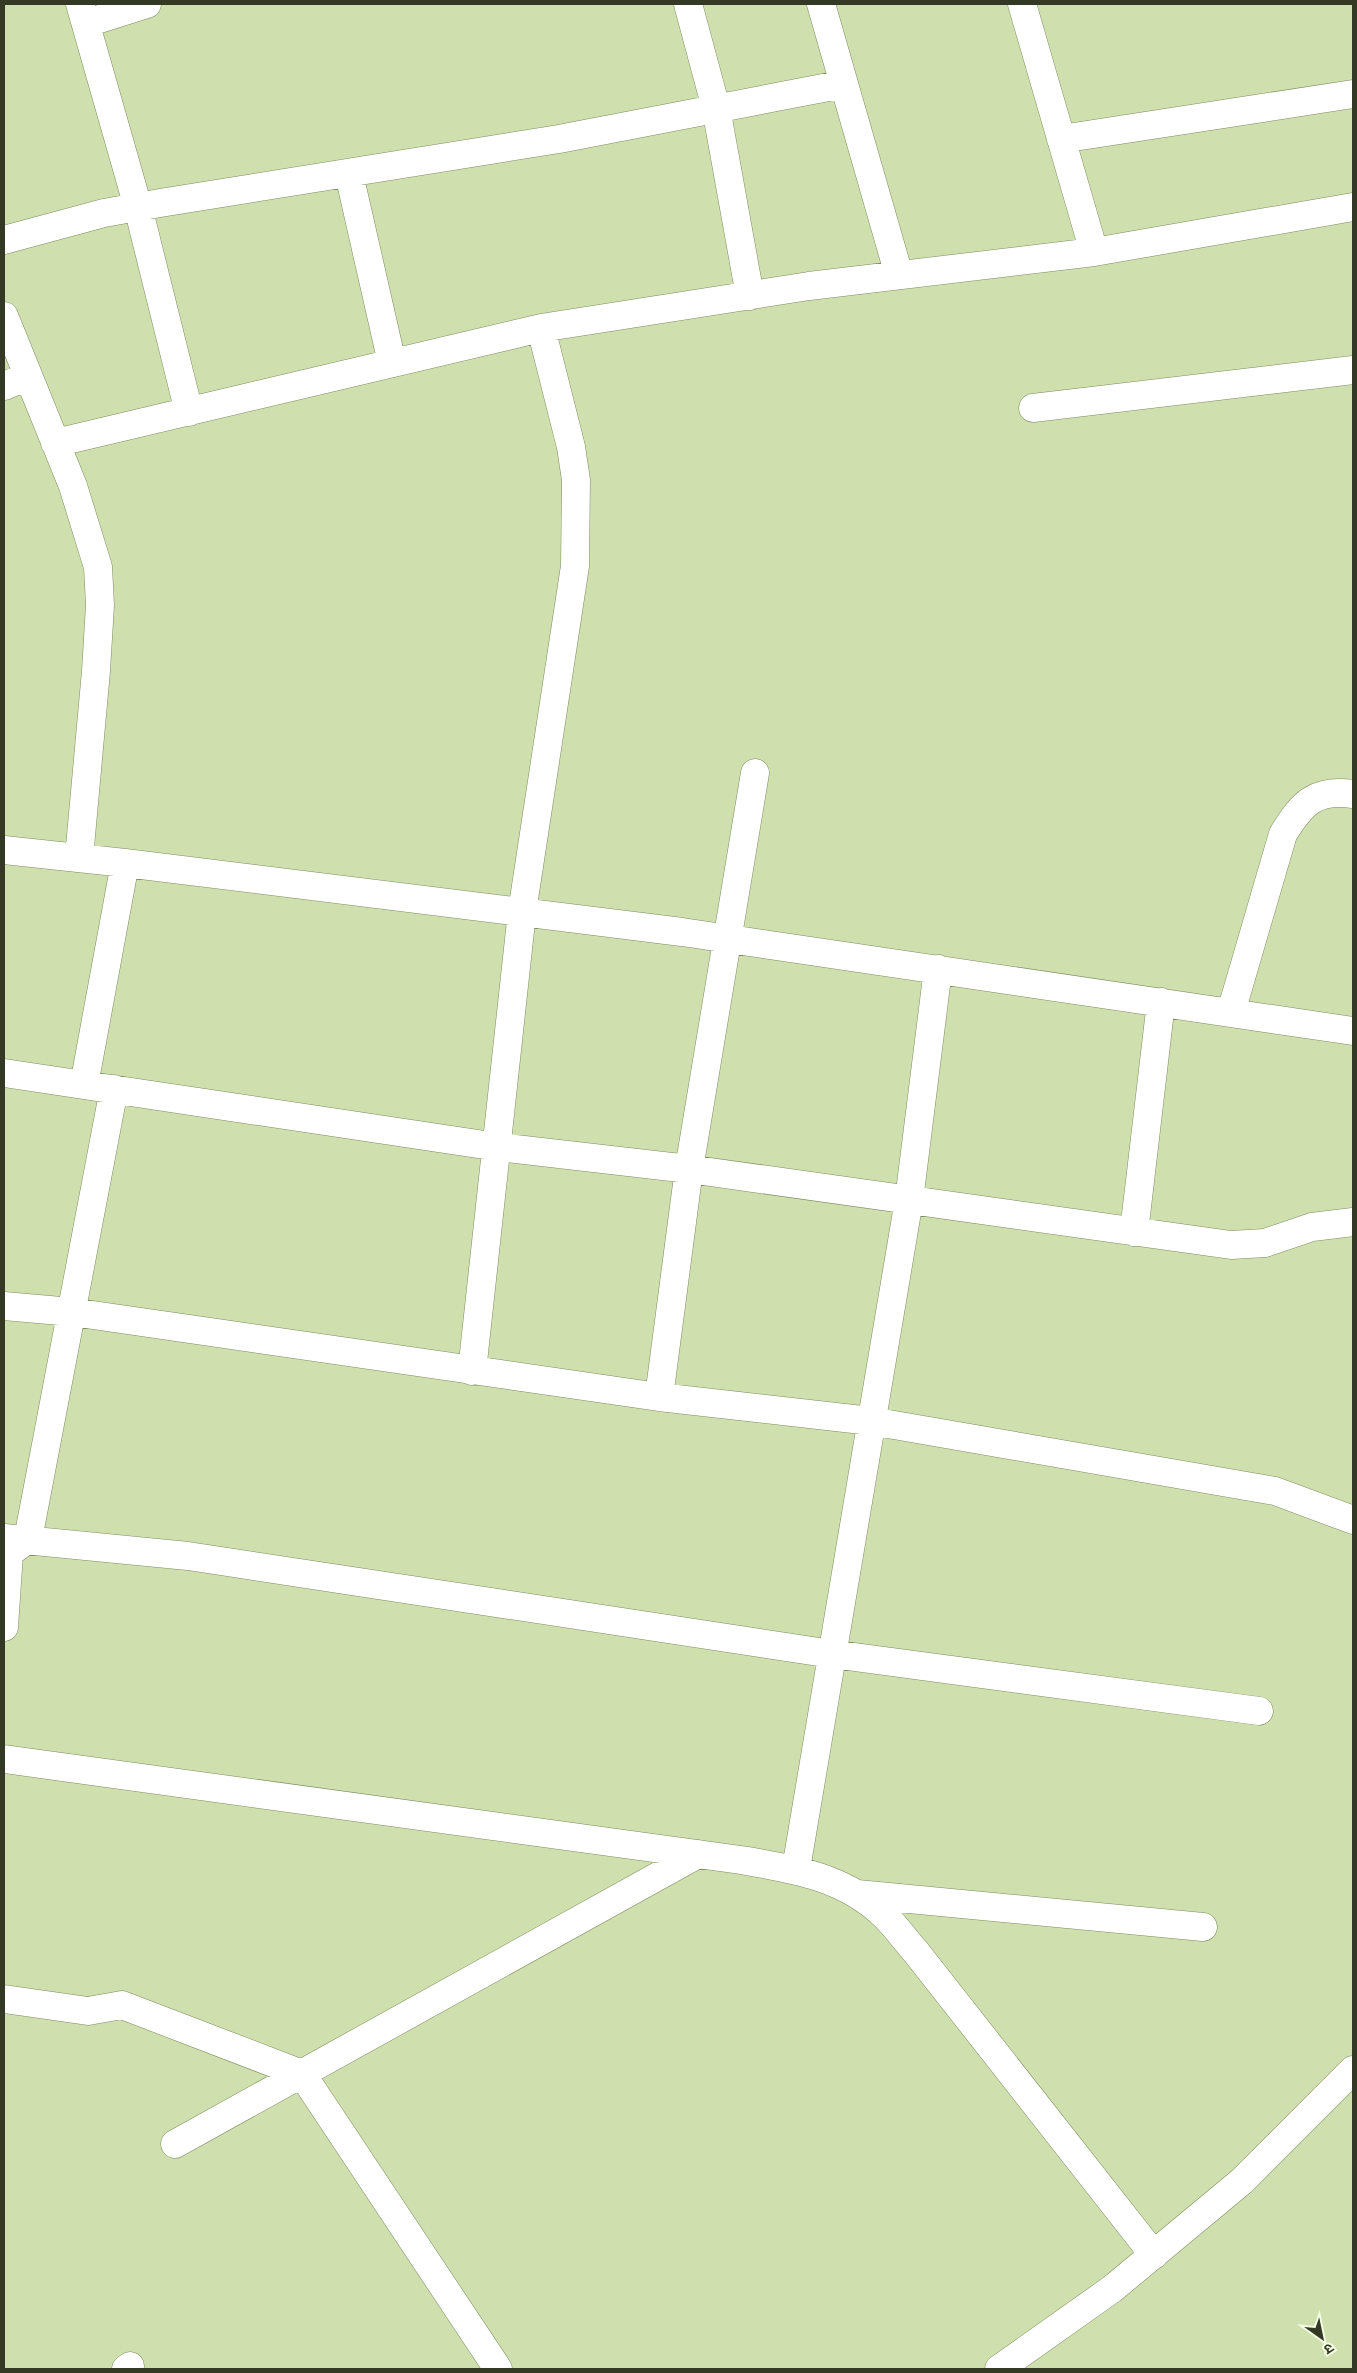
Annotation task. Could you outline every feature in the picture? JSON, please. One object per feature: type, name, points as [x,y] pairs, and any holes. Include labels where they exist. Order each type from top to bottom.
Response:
[{"type":"street","points":[[147,4],[83,14],[138,207],[189,412]]},
{"type":"street","points":[[688,4],[716,108],[750,296]]},
{"type":"street","points":[[821,4],[899,276]]},
{"type":"street","points":[[1022,4],[1094,252]]},
{"type":"street","points":[[4,240],[138,207],[550,141],[844,84]]},
{"type":"street","points":[[1061,139],[1353,94]]},
{"type":"street","points":[[349,174],[392,363]]},
{"type":"street","points":[[55,443],[541,328],[750,296],[1094,252],[1353,207]]},
{"type":"street","points":[[4,316],[16,381],[55,443],[89,533],[98,567],[100,605],[79,858]]},
{"type":"street","points":[[472,1371],[498,1147],[522,912],[575,566],[576,480],[571,447],[541,328]]},
{"type":"street","points":[[1033,408],[1353,370]]},
{"type":"street","points":[[659,1397],[689,1170],[755,773]]},
{"type":"street","points":[[1231,1012],[1284,834],[1298,810],[1311,799],[1326,794],[1353,794]]},
{"type":"street","points":[[4,850],[125,863],[728,939],[1353,1031]]},
{"type":"street","points":[[84,1085],[125,863]]},
{"type":"street","points":[[796,1869],[909,1200],[938,969]]},
{"type":"street","points":[[1134,1232],[1161,1002]]},
{"type":"street","points":[[4,1074],[498,1147],[689,1170],[1231,1245],[1265,1243],[1312,1227],[1353,1222]]},
{"type":"street","points":[[4,1627],[9,1554],[16,1539],[72,1312],[114,1089]]},
{"type":"street","points":[[4,1306],[72,1312],[659,1397],[871,1421],[1275,1491],[1353,1520]]},
{"type":"street","points":[[16,1539],[188,1556],[832,1654],[1259,1712]]},
{"type":"street","points":[[4,1758],[698,1854],[796,1869],[827,1878],[857,1894],[885,1916],[916,1952],[1154,2255]]},
{"type":"street","points":[[175,2144],[698,1854]]},
{"type":"street","points":[[857,1894],[1203,1927]]},
{"type":"street","points":[[4,1999],[88,2011],[122,2005],[302,2074],[498,2369]]},
{"type":"street","points":[[999,2369],[1112,2290],[1242,2181],[1353,2070]]}]
